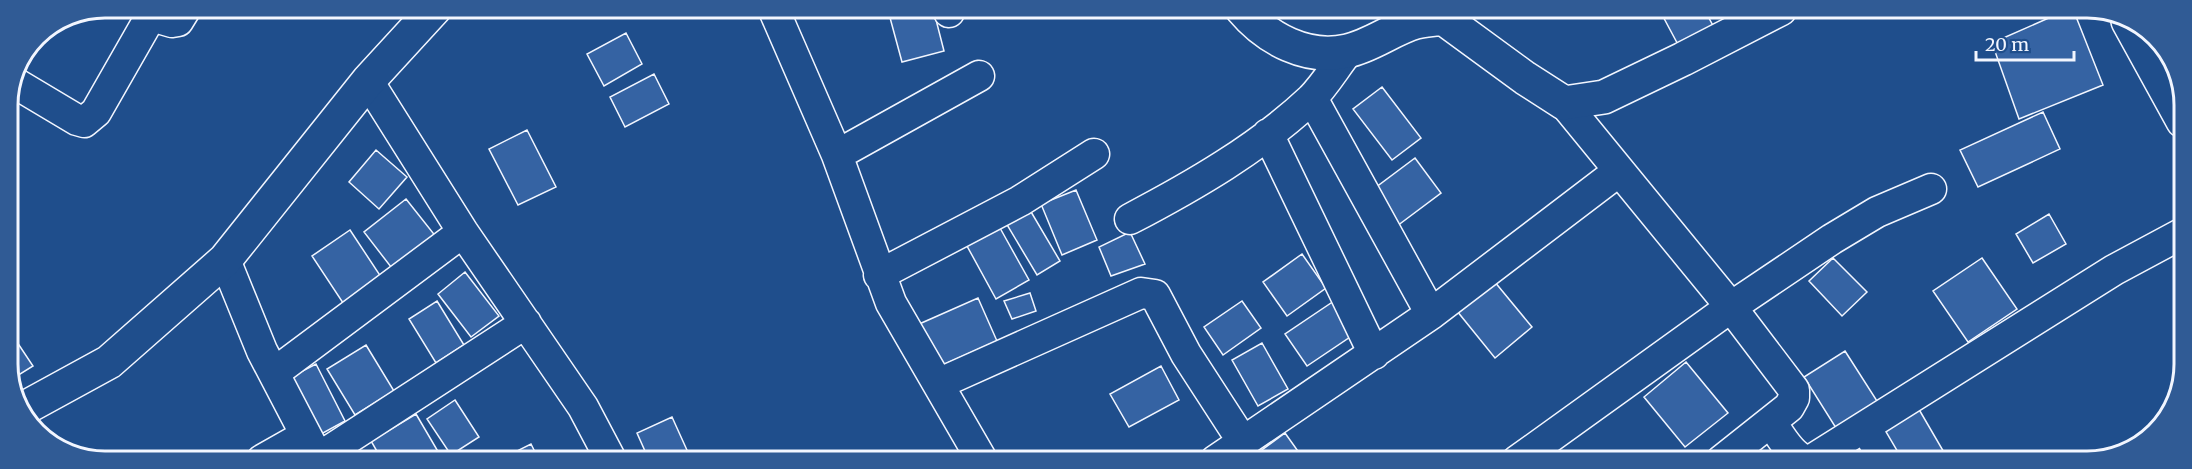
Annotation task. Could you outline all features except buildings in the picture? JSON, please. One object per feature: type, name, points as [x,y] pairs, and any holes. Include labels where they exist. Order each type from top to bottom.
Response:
[{"type":"street","points":[[20,87],[84,122],[96,112],[148,21],[153,18]]},
{"type":"street","points":[[158,18],[172,22],[178,21],[180,18]]},
{"type":"street","points":[[29,406],[109,362],[225,260],[368,81],[426,18]]},
{"type":"street","points":[[776,18],[837,155],[891,303],[977,451]]},
{"type":"street","points":[[1249,18],[1255,25],[1281,42],[1316,53],[1348,51],[1416,22],[1443,18],[1524,78],[1563,103],[1731,307],[1794,390],[1794,398],[1789,407],[1734,451]]},
{"type":"street","points":[[1563,103],[1604,97],[1763,18]]},
{"type":"street","points":[[2134,32],[2174,105]]},
{"type":"street","points":[[1130,219],[1191,187],[1249,149],[1312,98],[1348,51]]},
{"type":"street","points":[[837,155],[979,76]]},
{"type":"street","points":[[368,81],[463,232],[583,408],[606,451]]},
{"type":"street","points":[[1312,98],[1431,314]]},
{"type":"street","points":[[1268,134],[1374,354]]},
{"type":"street","points":[[879,275],[1020,201],[1094,154]]},
{"type":"street","points":[[1230,451],[1431,314],[1619,171]]},
{"type":"street","points":[[1531,451],[1731,307],[1877,212],[1931,189]]},
{"type":"street","points":[[274,373],[463,232]]},
{"type":"street","points":[[1826,451],[2114,270],[2174,238]]},
{"type":"street","points":[[225,260],[262,351],[315,451],[526,323]]},
{"type":"street","points":[[938,384],[1141,293],[1155,295],[1186,354],[1243,442]]},
{"type":"street","points":[[1771,422],[1793,451]]},
{"type":"street","points":[[1865,427],[1879,451]]}]
